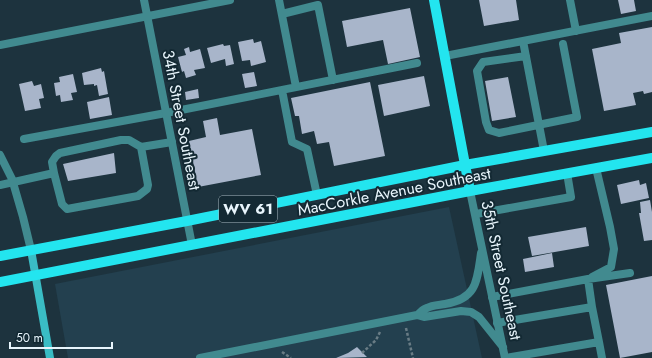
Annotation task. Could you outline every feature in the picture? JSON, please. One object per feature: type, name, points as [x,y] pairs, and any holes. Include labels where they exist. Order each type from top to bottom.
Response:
[{"type":"main road","name":"35th Street Southeast","points":[[434,0],[470,190]]},
{"type":"main road","name":"MacCorkle Avenue Southeast","points":[[0,256],[465,166],[652,132]]},
{"type":"main road","name":"MacCorkle Avenue Southeast","points":[[0,282],[470,190],[652,158]]},
{"type":"street","name":"34th Street Southeast","points":[[144,0],[192,245]]},
{"type":"street","points":[[0,45],[230,0]]},
{"type":"street","points":[[279,0],[296,87]]},
{"type":"street","points":[[570,0],[576,31]]},
{"type":"street","points":[[282,14],[318,6],[333,80]]},
{"type":"street","points":[[445,56],[652,16]]},
{"type":"street","points":[[523,41],[544,151]]},
{"type":"street","points":[[526,56],[483,62],[477,71],[486,122],[489,130],[499,133],[578,117],[563,44]]},
{"type":"street","points":[[24,139],[166,113],[417,63]]},
{"type":"street","points":[[282,90],[292,142],[307,149],[317,195]]},
{"type":"street","points":[[141,148],[148,185],[147,189],[138,196],[67,209],[62,204],[52,162],[60,153],[121,140],[128,140],[141,148],[172,142]]},
{"type":"street","points":[[0,155],[13,183],[23,217],[36,275],[50,358]]},
{"type":"street","points":[[588,279],[611,267],[614,249],[596,168]]},
{"type":"street","points":[[0,185],[54,173]]},
{"type":"street","points":[[476,214],[571,197],[567,173]]},
{"type":"street","name":"35th Street Southeast","points":[[470,190],[505,358]]},
{"type":"street","points":[[200,358],[417,315],[427,308],[454,303],[465,298],[472,291],[477,279],[482,245]]},
{"type":"street","points":[[492,297],[588,279],[630,273]]},
{"type":"street","points":[[588,279],[602,358]]},
{"type":"street","points":[[498,323],[592,307]]},
{"type":"street","points":[[417,315],[424,317],[461,311],[470,312],[479,317],[502,347]]},
{"type":"street","points":[[505,358],[599,342]]},
{"type":"path","points":[[403,327],[407,329],[413,358]]},
{"type":"path","points":[[362,353],[376,340],[380,332],[385,331]]},
{"type":"shaded area","points":[[449,207],[482,358],[68,358],[55,284]]},
{"type":"building","points":[[479,0],[516,0],[519,20],[484,26]]},
{"type":"building","points":[[618,0],[634,0],[636,11],[621,14]]},
{"type":"building","points":[[410,8],[420,57],[388,64],[383,40],[347,47],[342,21]]},
{"type":"building","points":[[652,27],[652,92],[644,94],[643,91],[633,93],[636,105],[604,111],[592,49],[621,43],[619,33]]},
{"type":"building","points":[[253,39],[254,43],[261,41],[266,62],[251,66],[250,60],[242,61],[238,42]]},
{"type":"building","points":[[223,44],[224,46],[230,45],[234,64],[226,66],[225,59],[211,63],[207,48]]},
{"type":"building","points":[[189,47],[190,52],[200,49],[205,68],[194,70],[196,75],[186,78],[184,71],[182,72],[178,57],[186,55],[184,49]]},
{"type":"building","points":[[101,68],[102,72],[104,71],[108,94],[99,96],[97,85],[84,85],[82,73]]},
{"type":"building","points":[[254,72],[257,86],[245,88],[242,74]]},
{"type":"building","points":[[73,74],[77,92],[71,93],[73,100],[61,102],[60,95],[56,96],[54,83],[60,82],[59,77]]},
{"type":"building","points":[[424,76],[430,106],[384,116],[378,85]]},
{"type":"building","points":[[508,77],[516,117],[492,121],[485,81]]},
{"type":"building","points":[[32,81],[34,86],[41,84],[44,98],[39,99],[41,108],[25,111],[19,84]]},
{"type":"building","points":[[370,82],[385,156],[334,166],[329,142],[317,144],[314,131],[302,134],[299,116],[295,116],[291,98]]},
{"type":"building","points":[[198,89],[199,98],[186,100],[185,92]]},
{"type":"building","points":[[109,97],[112,115],[90,119],[87,102]]},
{"type":"building","points":[[217,118],[220,135],[252,129],[261,175],[198,187],[189,141],[206,137],[203,121]]},
{"type":"building","points":[[114,153],[116,173],[68,181],[63,164]]},
{"type":"building","points":[[639,180],[640,185],[646,183],[649,198],[621,204],[617,185]]},
{"type":"building","points":[[650,200],[652,212],[652,240],[644,241],[639,213],[641,213],[640,202]]},
{"type":"building","points":[[586,227],[589,246],[532,256],[528,237]]},
{"type":"building","points":[[552,253],[554,267],[525,272],[523,259]]},
{"type":"building","points":[[652,276],[652,352],[620,358],[606,285]]},
{"type":"building","points":[[357,347],[367,357],[336,358],[348,353]]}]
